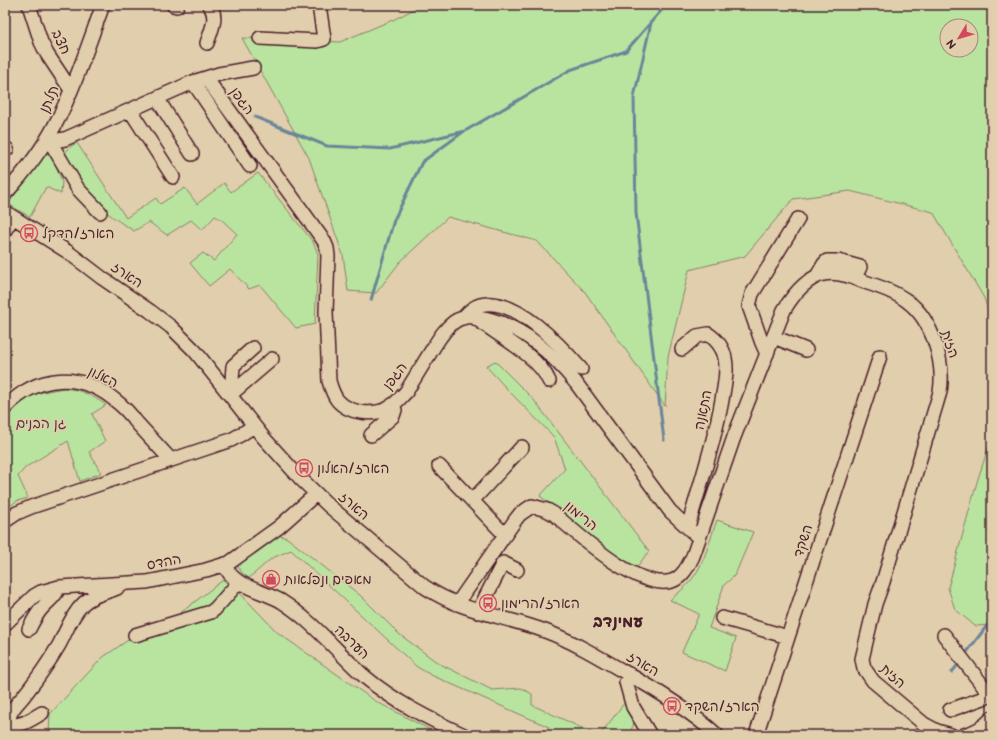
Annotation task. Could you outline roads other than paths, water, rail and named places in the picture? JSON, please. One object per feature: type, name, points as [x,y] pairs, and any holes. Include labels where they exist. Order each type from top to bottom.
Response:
[{"type":"street","name":"חצב","points":[[29,5],[41,42],[47,54],[71,90]]},
{"type":"street","name":"תלתן","points":[[5,194],[27,169],[48,138],[71,90],[103,5]]},
{"type":"street","points":[[207,43],[215,17],[214,12],[208,5]]},
{"type":"street","points":[[260,38],[317,41],[324,39],[319,5]]},
{"type":"street","name":"הגפן","points":[[48,138],[59,140],[65,139],[193,82],[253,68]]},
{"type":"street","name":"הגפן","points":[[206,78],[324,241],[327,248],[326,312],[329,381],[334,396],[344,405],[353,410],[363,412],[377,412],[387,409],[406,392],[444,331],[455,322],[468,317],[472,309],[481,305],[493,304],[505,307],[524,317],[544,331],[581,369]]},
{"type":"street","points":[[193,82],[250,166]]},
{"type":"street","points":[[157,98],[192,154]]},
{"type":"street","points":[[130,110],[173,177]]},
{"type":"street","points":[[48,138],[78,189],[100,212]]},
{"type":"street","points":[[5,230],[9,214]]},
{"type":"street","name":"הארז","points":[[9,214],[68,252],[164,322],[195,351],[281,458],[316,494],[426,587],[441,597],[457,604],[478,612],[525,624],[553,634],[587,650],[678,704],[717,735]]},
{"type":"street","points":[[767,354],[749,306],[752,294],[798,219]]},
{"type":"street","name":"הזית","points":[[699,538],[734,436],[784,310],[792,296],[800,288],[817,276],[825,273],[855,278],[896,294],[915,307],[929,328],[941,366],[942,379],[940,392],[875,604],[862,659],[864,668],[874,682],[924,724],[936,731],[951,735]]},
{"type":"street","points":[[468,317],[530,356],[542,368],[549,381]]},
{"type":"street","points":[[468,317],[485,317],[514,328],[534,341],[559,364],[576,383],[670,511],[699,538]]},
{"type":"street","name":"התאנה","points":[[682,350],[696,336],[708,334],[718,342],[722,349],[726,368],[717,425],[688,528]]},
{"type":"street","points":[[774,336],[806,350]]},
{"type":"street","points":[[228,393],[232,381],[233,366],[252,348]]},
{"type":"street","name":"השקד","points":[[756,735],[880,356]]},
{"type":"street","points":[[228,393],[272,359]]},
{"type":"street","name":"האלון","points":[[5,408],[25,390],[51,381],[64,380],[92,386],[105,392],[117,401],[170,459]]},
{"type":"street","points":[[372,435],[394,416],[395,410],[392,405]]},
{"type":"street","points":[[5,521],[17,513],[31,507],[170,459],[231,440],[254,426]]},
{"type":"street","points":[[472,501],[522,447]]},
{"type":"street","points":[[438,466],[504,535]]},
{"type":"street","name":"ההדס","points":[[5,624],[34,596],[41,592],[59,587],[147,582],[206,570],[229,563],[279,527],[316,494]]},
{"type":"street","name":"הרימון","points":[[457,604],[520,514],[532,506],[539,507],[554,514],[597,550],[624,568],[652,582],[663,583],[673,581],[681,575],[687,568],[693,556],[699,538]]},
{"type":"street","points":[[478,612],[503,563],[517,570]]},
{"type":"street","name":"הערבה","points":[[225,564],[230,575],[239,582],[271,596],[311,624],[365,677],[390,696],[418,714],[464,735]]},
{"type":"street","points":[[135,635],[211,612],[239,582]]},
{"type":"street","points":[[42,713],[29,721],[16,725],[9,724],[10,715],[14,706],[26,693],[42,671],[82,605],[90,598],[126,583]]},
{"type":"street","points":[[29,629],[40,610],[56,595],[59,587]]},
{"type":"street","points":[[722,618],[788,637]]},
{"type":"street","points":[[944,635],[991,695],[950,710]]},
{"type":"street","points":[[629,674],[626,682],[633,707],[650,735]]},
{"type":"street","points":[[964,735],[981,728],[992,718]]},
{"type":"waterway","points":[[255,117],[327,146],[390,149],[465,131],[570,70],[626,51],[666,5]]},
{"type":"waterway","points":[[651,23],[634,97],[636,213],[664,440]]},
{"type":"waterway","points":[[371,300],[394,220],[422,162],[463,132]]},
{"type":"waterway","points":[[964,656],[992,619]]},
{"type":"waterway","points":[[952,672],[961,661]]},
{"type":"place","name":"הארז/הדקל","points":[[29,233]]},
{"type":"place","name":"הארז/האלון","points":[[304,468]]},
{"type":"place","name":"מאפים ונפלאות","points":[[271,579]]},
{"type":"place","name":"הארז/הרימון","points":[[488,603]]},
{"type":"place","name":"הארז/השקד","points":[[672,706]]},
{"type":"district","name":"עמינדב","points":[[618,622]]},
{"type":"park label","name":"גן הבנים","points":[[41,423]]}]
